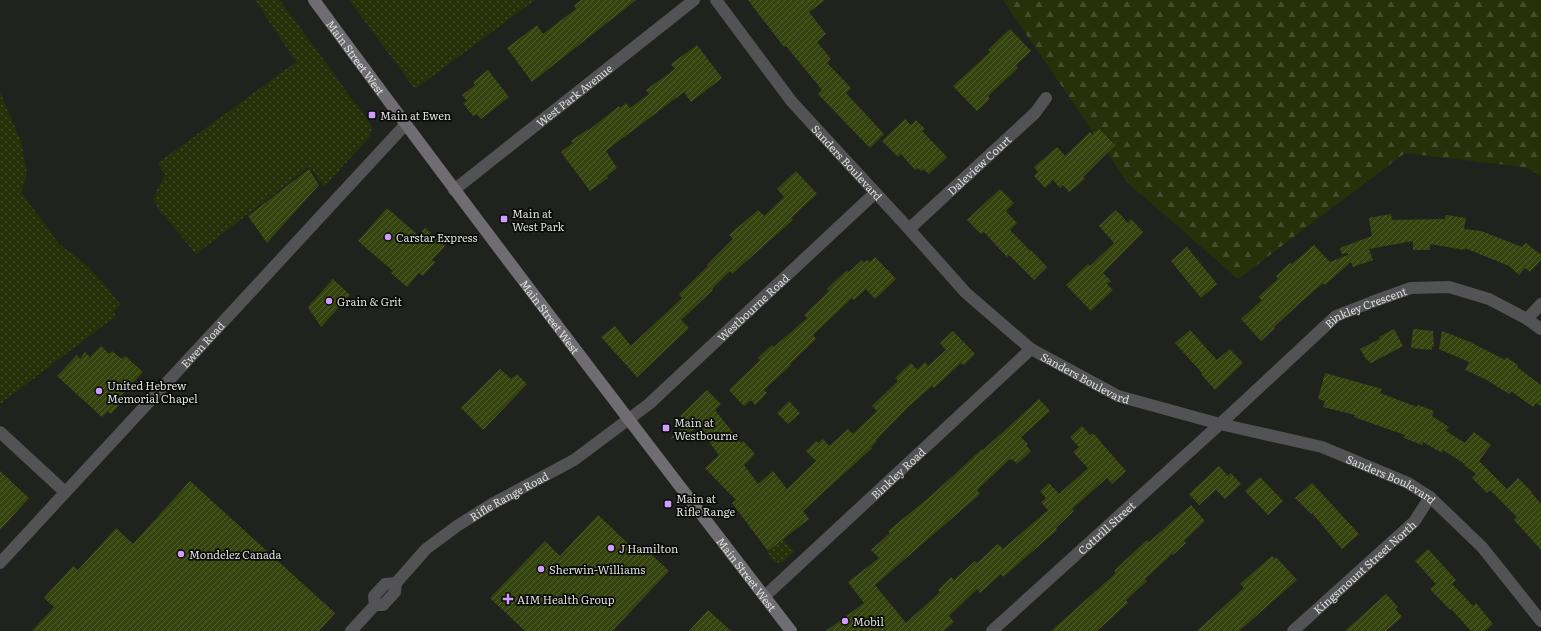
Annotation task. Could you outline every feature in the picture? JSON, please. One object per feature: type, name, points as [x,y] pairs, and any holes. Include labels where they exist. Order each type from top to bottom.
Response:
[{"type":"main road","name":"Main Street West","points":[[314,0],[454,190],[791,631]]},
{"type":"street","name":"West Park Avenue","points":[[454,190],[694,0]]},
{"type":"street","name":"Sanders Boulevard","points":[[716,0],[792,102],[966,293],[1031,349],[1118,396],[1220,424],[1322,447],[1408,482],[1430,497],[1482,547],[1541,621]]},
{"type":"street","name":"Daleview Court","points":[[909,229],[1035,113],[1046,98]]},
{"type":"street","name":"Ewen Road","points":[[0,563],[405,125]]},
{"type":"street","name":"Westbourne Road","points":[[629,419],[649,404],[875,193]]},
{"type":"street","name":"Binkley Crescent","points":[[1220,424],[1336,316],[1411,288],[1449,286],[1489,299],[1527,319],[1541,329]]},
{"type":"street","points":[[1527,319],[1541,304]]},
{"type":"street","name":"Binkley Road","points":[[765,596],[1031,349]]},
{"type":"street","name":"Rifle Range Road","points":[[351,631],[375,605],[382,605],[396,592],[396,583],[426,549],[457,526],[492,504],[574,460],[629,419]]},
{"type":"street","name":"Cottrill Street","points":[[992,631],[1220,424]]},
{"type":"street","points":[[0,432],[65,492]]},
{"type":"street","name":"Kingsmount Street North","points":[[1293,631],[1414,522],[1430,497]]},
{"type":"green space","points":[[255,0],[280,0],[371,125],[372,129],[370,136],[324,187],[309,167],[196,254],[159,210],[153,198],[165,175],[158,163],[296,62]]},
{"type":"green space","points":[[349,0],[535,0],[415,89]]},
{"type":"green space","points":[[1003,0],[1541,0],[1541,176],[1524,167],[1405,153],[1238,279],[1127,182]]},
{"type":"green space","points":[[0,92],[21,142],[27,174],[21,192],[59,244],[88,266],[121,305],[113,312],[116,316],[0,404]]},
{"type":"green space","points":[[783,539],[794,552],[780,563],[774,561],[767,553]]},
{"type":"building","points":[[581,0],[636,0],[532,82],[507,48],[537,25],[543,34],[576,9],[574,5]]},
{"type":"building","points":[[748,0],[825,0],[809,12],[826,34],[817,42],[831,59],[827,63],[851,88],[846,93],[884,134],[870,148],[818,94],[822,90],[786,46],[784,47]]},
{"type":"building","points":[[1010,29],[1031,51],[1016,65],[1018,68],[988,96],[990,99],[977,111],[953,86],[990,52],[988,50]]},
{"type":"building","points":[[697,45],[722,78],[691,102],[684,92],[607,150],[606,151],[617,168],[607,176],[608,178],[590,191],[561,152],[573,143],[571,141],[588,129],[589,130],[619,106],[620,108],[626,103],[630,108],[649,94],[646,90],[675,69],[671,64]]},
{"type":"building","points":[[488,70],[509,97],[481,119],[477,114],[473,116],[463,103],[467,101],[462,95],[475,85],[473,82]]},
{"type":"building","points":[[905,119],[911,125],[916,120],[925,129],[922,131],[947,157],[929,174],[923,169],[921,171],[918,168],[915,170],[901,154],[898,157],[882,141]]},
{"type":"building","points":[[1099,129],[1115,145],[1083,177],[1085,179],[1069,192],[1063,185],[1060,188],[1053,180],[1045,188],[1034,176],[1038,172],[1034,167],[1057,147],[1065,156],[1090,132],[1093,135]]},
{"type":"building","points":[[309,169],[319,185],[267,243],[248,216]]},
{"type":"building","points":[[796,171],[817,194],[791,218],[793,220],[732,274],[730,271],[712,289],[713,290],[681,320],[689,328],[637,377],[601,337],[615,326],[631,346],[682,298],[679,294],[733,239],[729,235],[758,210],[764,216],[784,197],[777,189]]},
{"type":"building","points":[[1000,189],[1014,203],[1006,211],[1017,223],[1010,230],[1047,267],[1034,280],[1009,255],[1007,257],[984,232],[981,234],[967,220]]},
{"type":"building","points":[[387,208],[419,236],[425,228],[445,246],[432,260],[435,262],[423,276],[419,273],[407,287],[391,273],[393,271],[358,241]]},
{"type":"building","points":[[1116,210],[1128,223],[1131,219],[1143,232],[1103,273],[1111,281],[1107,284],[1113,290],[1091,311],[1066,285],[1088,264],[1090,266],[1114,243],[1099,226]]},
{"type":"building","points":[[1391,214],[1392,220],[1445,219],[1446,215],[1466,218],[1464,229],[1481,231],[1522,247],[1526,243],[1541,255],[1541,260],[1530,272],[1525,268],[1519,275],[1509,266],[1465,248],[1465,250],[1430,244],[1430,250],[1413,250],[1413,241],[1369,249],[1373,260],[1353,267],[1351,262],[1325,285],[1323,283],[1300,303],[1261,341],[1241,319],[1262,300],[1258,297],[1278,279],[1276,276],[1290,263],[1292,264],[1314,245],[1330,262],[1348,255],[1348,253],[1342,254],[1340,248],[1372,236],[1369,218]]},
{"type":"building","points":[[1187,247],[1217,284],[1201,298],[1171,261]]},
{"type":"building","points":[[875,257],[896,279],[875,299],[866,289],[854,300],[852,298],[813,335],[816,339],[764,390],[767,393],[755,405],[751,400],[744,406],[729,390],[760,360],[758,358],[772,345],[774,347],[807,318],[804,315],[829,291],[827,289],[847,270],[849,272],[862,260],[864,263],[867,260],[870,262]]},
{"type":"building","name":"Grain & Grit","points":[[333,279],[350,295],[321,327],[308,307]]},
{"type":"building","points":[[1394,329],[1403,346],[1371,363],[1366,359],[1360,349],[1380,339],[1379,337]]},
{"type":"building","points":[[1413,329],[1433,331],[1434,347],[1432,346],[1432,350],[1411,348]]},
{"type":"building","points":[[1190,330],[1217,360],[1230,349],[1243,363],[1215,390],[1175,343]]},
{"type":"building","points":[[953,331],[975,354],[964,365],[961,363],[934,388],[932,386],[907,408],[876,440],[877,441],[871,447],[872,448],[803,511],[809,519],[768,551],[732,503],[736,500],[705,468],[719,455],[699,428],[670,439],[687,423],[680,416],[707,390],[721,404],[715,410],[741,443],[743,441],[755,454],[744,465],[758,484],[773,471],[787,489],[816,461],[806,451],[816,441],[818,443],[823,439],[829,446],[848,429],[853,434],[877,411],[872,406],[898,381],[895,378],[911,363],[917,370],[925,362],[928,366],[946,350],[940,343]]},
{"type":"building","points":[[1442,331],[1470,342],[1505,360],[1506,357],[1518,365],[1517,367],[1541,385],[1541,406],[1536,403],[1533,407],[1511,391],[1509,394],[1485,379],[1465,370],[1469,362],[1439,349]]},
{"type":"building","name":"United Hebrew Memorial Chapel","points":[[101,346],[109,354],[112,351],[122,359],[125,356],[143,372],[115,402],[119,405],[111,414],[108,411],[102,417],[57,376],[77,355],[80,359],[85,352],[90,357]]},
{"type":"building","points":[[500,369],[511,379],[517,374],[527,384],[483,430],[461,408]]},
{"type":"building","points":[[1325,373],[1382,389],[1380,393],[1417,407],[1418,405],[1434,411],[1432,416],[1449,427],[1446,431],[1465,443],[1474,432],[1491,445],[1479,461],[1507,489],[1518,478],[1541,504],[1541,550],[1514,520],[1517,517],[1490,490],[1487,493],[1472,478],[1476,474],[1464,465],[1465,464],[1443,450],[1442,453],[1423,442],[1422,445],[1404,438],[1405,435],[1354,417],[1355,415],[1323,407],[1325,401],[1318,399]]},
{"type":"building","points":[[1039,399],[1050,411],[1021,437],[1028,444],[1026,445],[1031,451],[1017,464],[1010,459],[977,490],[980,494],[875,585],[906,623],[940,592],[938,590],[951,577],[954,580],[975,561],[977,563],[998,544],[1003,549],[1048,510],[1041,502],[1046,498],[1040,491],[1049,483],[1059,494],[1088,468],[1073,452],[1079,447],[1070,437],[1082,426],[1090,435],[1093,433],[1126,471],[1112,484],[1107,478],[1072,509],[1074,511],[1056,528],[1057,530],[1003,577],[1001,574],[980,593],[977,589],[949,616],[954,622],[943,631],[826,631],[864,603],[848,582],[879,558],[871,550],[890,533],[888,531],[932,495]]},
{"type":"building","points":[[789,401],[800,413],[788,424],[777,413]]},
{"type":"building","points":[[1219,466],[1228,476],[1231,473],[1241,484],[1225,499],[1216,490],[1199,505],[1189,494]]},
{"type":"building","points":[[0,471],[29,498],[0,530]]},
{"type":"building","points":[[1260,477],[1283,501],[1268,515],[1245,491]]},
{"type":"building","name":"Mondelez Canada","points":[[190,481],[335,613],[319,631],[32,631],[54,607],[44,598],[73,566],[78,570],[116,528],[133,544]]},
{"type":"building","points":[[1312,483],[1359,534],[1342,549],[1312,513],[1311,514],[1295,498]]},
{"type":"building","points":[[1191,505],[1205,521],[1184,541],[1186,543],[1145,579],[1147,581],[1126,600],[1128,603],[1097,631],[1051,631],[1116,573],[1114,571],[1147,540],[1149,542]]},
{"type":"building","points":[[598,515],[636,551],[641,545],[669,571],[612,631],[525,631],[490,598],[545,541],[560,556]]},
{"type":"building","points":[[1428,549],[1456,580],[1452,584],[1473,606],[1476,603],[1493,624],[1485,631],[1471,631],[1430,589],[1436,584],[1415,561]]},
{"type":"building","points":[[1272,556],[1275,559],[1276,557],[1297,580],[1239,631],[1197,631],[1244,588],[1240,584]]},
{"type":"building","points":[[1386,594],[1398,607],[1395,609],[1402,617],[1386,631],[1345,631]]},
{"type":"building","points":[[708,610],[731,631],[689,631]]},
{"type":"place","name":"Main at Ewen","points":[[372,115]]},
{"type":"place","name":"Main at West Park","points":[[504,219]]},
{"type":"place","name":"Carstar Express","points":[[388,237]]},
{"type":"place","name":"Grain & Grit","points":[[329,301]]},
{"type":"place","name":"United Hebrew Memorial Chapel","points":[[99,391]]},
{"type":"place","name":"Main at Westbourne","points":[[666,428]]},
{"type":"place","name":"Main at Rifle Range","points":[[668,504]]},
{"type":"place","name":"J Hamilton","points":[[611,548]]},
{"type":"place","name":"Mondelez Canada","points":[[181,554]]},
{"type":"place","name":"Sherwin-Williams","points":[[541,569]]},
{"type":"place","name":"AIM Health Group","points":[[508,599]]},
{"type":"place","name":"Mobil","points":[[845,621]]}]
